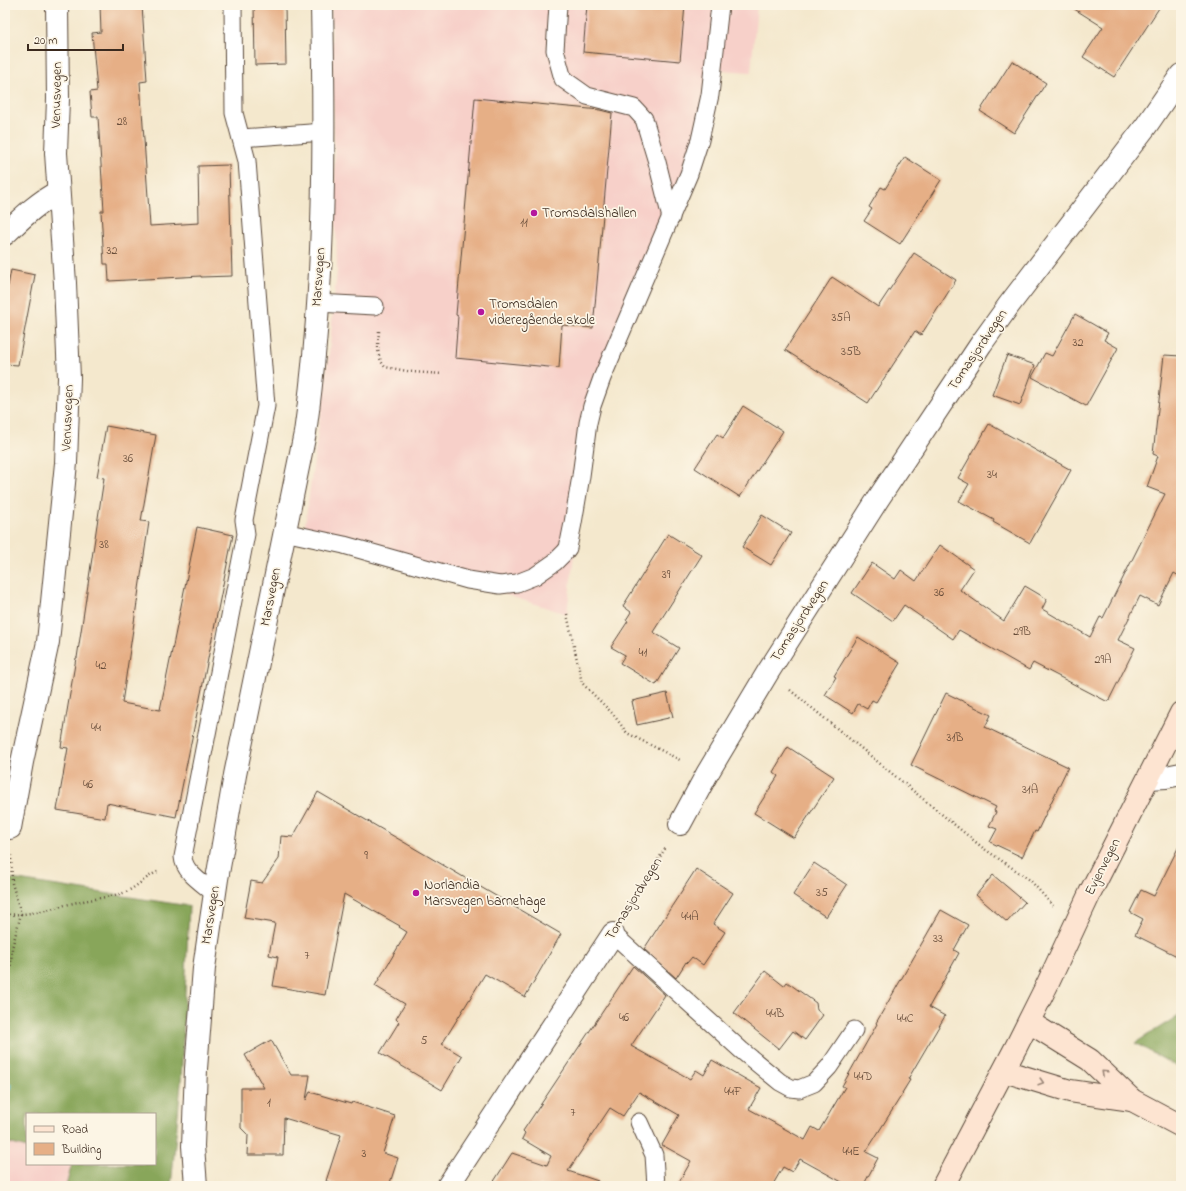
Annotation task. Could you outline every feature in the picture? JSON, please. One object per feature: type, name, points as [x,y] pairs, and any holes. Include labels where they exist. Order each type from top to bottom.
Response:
[{"type":"street","name":"Venusvegen","points":[[10,828],[22,762],[48,642],[66,463],[69,378],[65,283],[56,153],[58,99],[57,5]]},
{"type":"street","name":"Marsvegen","points":[[196,1186],[193,1146],[196,1069],[204,968],[235,776],[306,419],[312,373],[323,201],[324,132],[322,5]]},
{"type":"street","name":"Tomasjordvegen","points":[[680,824],[707,774],[768,672],[981,344],[1008,305],[1146,126],[1181,75]]},
{"type":"street","points":[[5,234],[44,199],[58,192]]},
{"type":"street","name":"Evjenvegen","points":[[943,1186],[1029,1022],[1090,893],[1181,713]]},
{"type":"street","points":[[1149,778],[1181,774]]},
{"type":"street","name":"Tomasjordvegen","points":[[448,1186],[613,934]]},
{"type":"street","points":[[1029,1022],[1090,1060],[1132,1100],[1181,1126]]},
{"type":"street","points":[[1004,1071],[1070,1091],[1132,1100]]},
{"type":"lane","points":[[215,894],[192,874],[183,863],[246,534],[244,520],[266,406],[247,161],[234,113],[233,5]]},
{"type":"lane","points":[[558,5],[555,50],[564,79],[587,96],[634,108],[644,119],[657,162],[671,218]]},
{"type":"lane","points":[[284,532],[344,545],[468,580],[488,584],[516,583],[535,576],[562,556],[568,548],[582,476],[588,423],[592,406],[602,378],[689,174],[700,140],[710,95],[720,5]]},
{"type":"lane","points":[[241,138],[324,132]]},
{"type":"lane","points":[[317,303],[375,306]]},
{"type":"lane","points":[[613,934],[741,1050],[780,1082],[791,1088],[799,1089],[814,1083],[829,1067],[854,1030]]},
{"type":"lane","points":[[639,1122],[654,1154],[656,1186]]},
{"type":"path","points":[[379,328],[377,349],[380,360],[385,367],[413,372],[442,374]]},
{"type":"path","points":[[567,614],[582,683],[613,714],[627,733],[707,774]]},
{"type":"path","points":[[768,672],[983,848],[1030,880],[1074,928]]},
{"type":"path","name":"Tomasjordvegen","points":[[613,934],[680,824]]},
{"type":"path","points":[[5,915],[30,914],[77,902],[123,893],[139,885],[156,872],[183,863]]},
{"type":"path","points":[[5,982],[11,964],[12,948],[21,914],[12,883],[11,864]]},
{"type":"shaded area","name":"Tromsdalen videregående skole","points":[[331,5],[757,5],[751,72],[717,70],[709,119],[609,359],[580,502],[567,614],[304,531],[329,354],[337,270]]},
{"type":"shaded area","points":[[5,1142],[26,1148],[26,1165],[72,1165],[66,1186],[5,1186]]},
{"type":"green space","points":[[5,878],[189,906],[181,1083],[171,1186],[66,1186],[72,1165],[156,1165],[156,1113],[26,1113],[26,1148],[5,1142]]},
{"type":"green space","points":[[1181,1014],[1181,1069],[1135,1043]]},
{"type":"building","points":[[100,5],[142,5],[147,81],[140,82],[150,226],[199,223],[198,166],[229,165],[232,276],[201,276],[109,281],[108,264],[104,264],[101,211],[104,211],[98,117],[92,117],[90,92],[97,91],[92,33],[101,32]]},
{"type":"building","points":[[254,5],[285,5],[286,64],[255,65]]},
{"type":"building","points":[[587,5],[685,5],[680,61],[583,52]]},
{"type":"building","points":[[1068,5],[1161,5],[1114,77],[1083,57],[1103,27]]},
{"type":"building","points":[[1012,61],[1046,83],[1014,133],[980,111]]},
{"type":"building","name":"Tromsdalshallen","points":[[475,98],[600,110],[612,113],[593,328],[562,325],[559,368],[455,358],[458,316],[456,315]]},
{"type":"building","points":[[905,157],[941,180],[900,244],[864,221],[872,209],[869,207],[881,187],[885,189]]},
{"type":"building","points":[[914,253],[956,280],[921,335],[915,331],[868,403],[785,350],[832,277],[878,307]]},
{"type":"building","points":[[11,270],[35,275],[18,365],[5,364],[5,285],[8,286]]},
{"type":"building","points":[[1075,314],[1108,333],[1104,340],[1118,348],[1086,406],[1032,377],[1045,353],[1052,356]]},
{"type":"building","points":[[1007,355],[1035,365],[1020,405],[992,395]]},
{"type":"building","points":[[1164,355],[1181,356],[1181,577],[1174,573],[1158,605],[1140,596],[1118,640],[1135,648],[1108,702],[1033,663],[1029,670],[959,630],[953,639],[904,605],[893,621],[852,593],[872,563],[895,579],[901,570],[916,581],[940,545],[974,569],[960,590],[1004,621],[1025,586],[1047,599],[1042,609],[1090,637],[1100,617],[1103,618],[1165,494],[1147,487],[1158,456],[1153,454]]},
{"type":"building","points":[[743,406],[783,431],[740,497],[695,468],[717,434],[723,438]]},
{"type":"building","points":[[989,424],[1071,470],[1030,543],[993,522],[994,520],[959,501],[969,484],[958,478]]},
{"type":"building","points":[[106,426],[156,435],[141,521],[149,522],[122,703],[160,710],[197,527],[233,535],[176,817],[107,803],[105,818],[57,810],[68,748],[61,747],[77,658],[104,478],[97,477]]},
{"type":"building","points":[[762,515],[791,533],[771,565],[742,547]]},
{"type":"building","points":[[668,534],[702,555],[653,632],[679,648],[656,685],[620,663],[625,655],[611,647],[628,621],[626,620],[631,612],[623,606]]},
{"type":"building","points":[[858,637],[900,663],[876,702],[872,700],[867,709],[858,704],[853,713],[825,695],[836,677],[834,676]]},
{"type":"building","points":[[667,693],[673,717],[637,725],[632,701]]},
{"type":"building","points":[[946,693],[991,715],[985,727],[1068,767],[1037,832],[1035,831],[1022,857],[990,842],[997,829],[989,826],[996,812],[994,811],[996,807],[911,765]]},
{"type":"building","points":[[788,747],[834,777],[794,838],[754,813],[778,776],[773,772]]},
{"type":"building","points":[[318,792],[561,934],[525,997],[485,974],[442,1044],[462,1056],[442,1090],[380,1053],[399,1022],[396,1019],[405,1004],[375,986],[407,932],[399,927],[400,926],[344,894],[325,995],[273,986],[278,957],[269,955],[275,923],[244,918],[251,881],[262,883],[279,859],[281,836],[293,837]]},
{"type":"building","points":[[1181,842],[1181,958],[1135,935],[1143,919],[1130,912],[1141,890],[1154,896]]},
{"type":"building","points":[[814,863],[847,885],[826,917],[793,895]]},
{"type":"building","points":[[696,869],[733,893],[713,924],[725,932],[703,965],[692,957],[687,963],[686,962],[676,978],[644,949]]},
{"type":"building","points":[[993,875],[1025,902],[1007,922],[976,895]]},
{"type":"building","points":[[941,910],[968,925],[954,950],[959,953],[929,1007],[945,1016],[908,1079],[910,1080],[903,1093],[866,1152],[878,1158],[863,1186],[849,1186],[800,1159],[792,1172],[783,1167],[772,1186],[677,1186],[691,1161],[662,1145],[679,1115],[639,1092],[623,1116],[610,1108],[568,1171],[598,1181],[597,1186],[491,1186],[512,1153],[547,1165],[551,1156],[522,1139],[525,1133],[523,1131],[633,966],[665,995],[631,1046],[690,1079],[696,1070],[704,1075],[712,1060],[761,1088],[749,1109],[805,1140],[812,1127],[819,1131],[845,1087],[842,1086],[877,1024],[876,1023]]},
{"type":"building","points":[[765,971],[784,986],[787,982],[816,1003],[817,1010],[823,1015],[805,1040],[793,1031],[779,1049],[734,1013]]},
{"type":"building","points":[[271,1040],[291,1075],[310,1075],[306,1100],[310,1092],[351,1104],[352,1102],[395,1116],[383,1153],[398,1158],[389,1186],[341,1186],[326,1181],[341,1135],[284,1118],[283,1155],[247,1155],[248,1135],[241,1128],[241,1088],[264,1088],[245,1055]]},
{"type":"place","name":"Tromsdalshallen","points":[[534,213]]},
{"type":"place","name":"Tromsdalen videregående skole","points":[[481,312]]},
{"type":"place","name":"Norlandia Marsvegen barnehage","points":[[416,893]]}]
